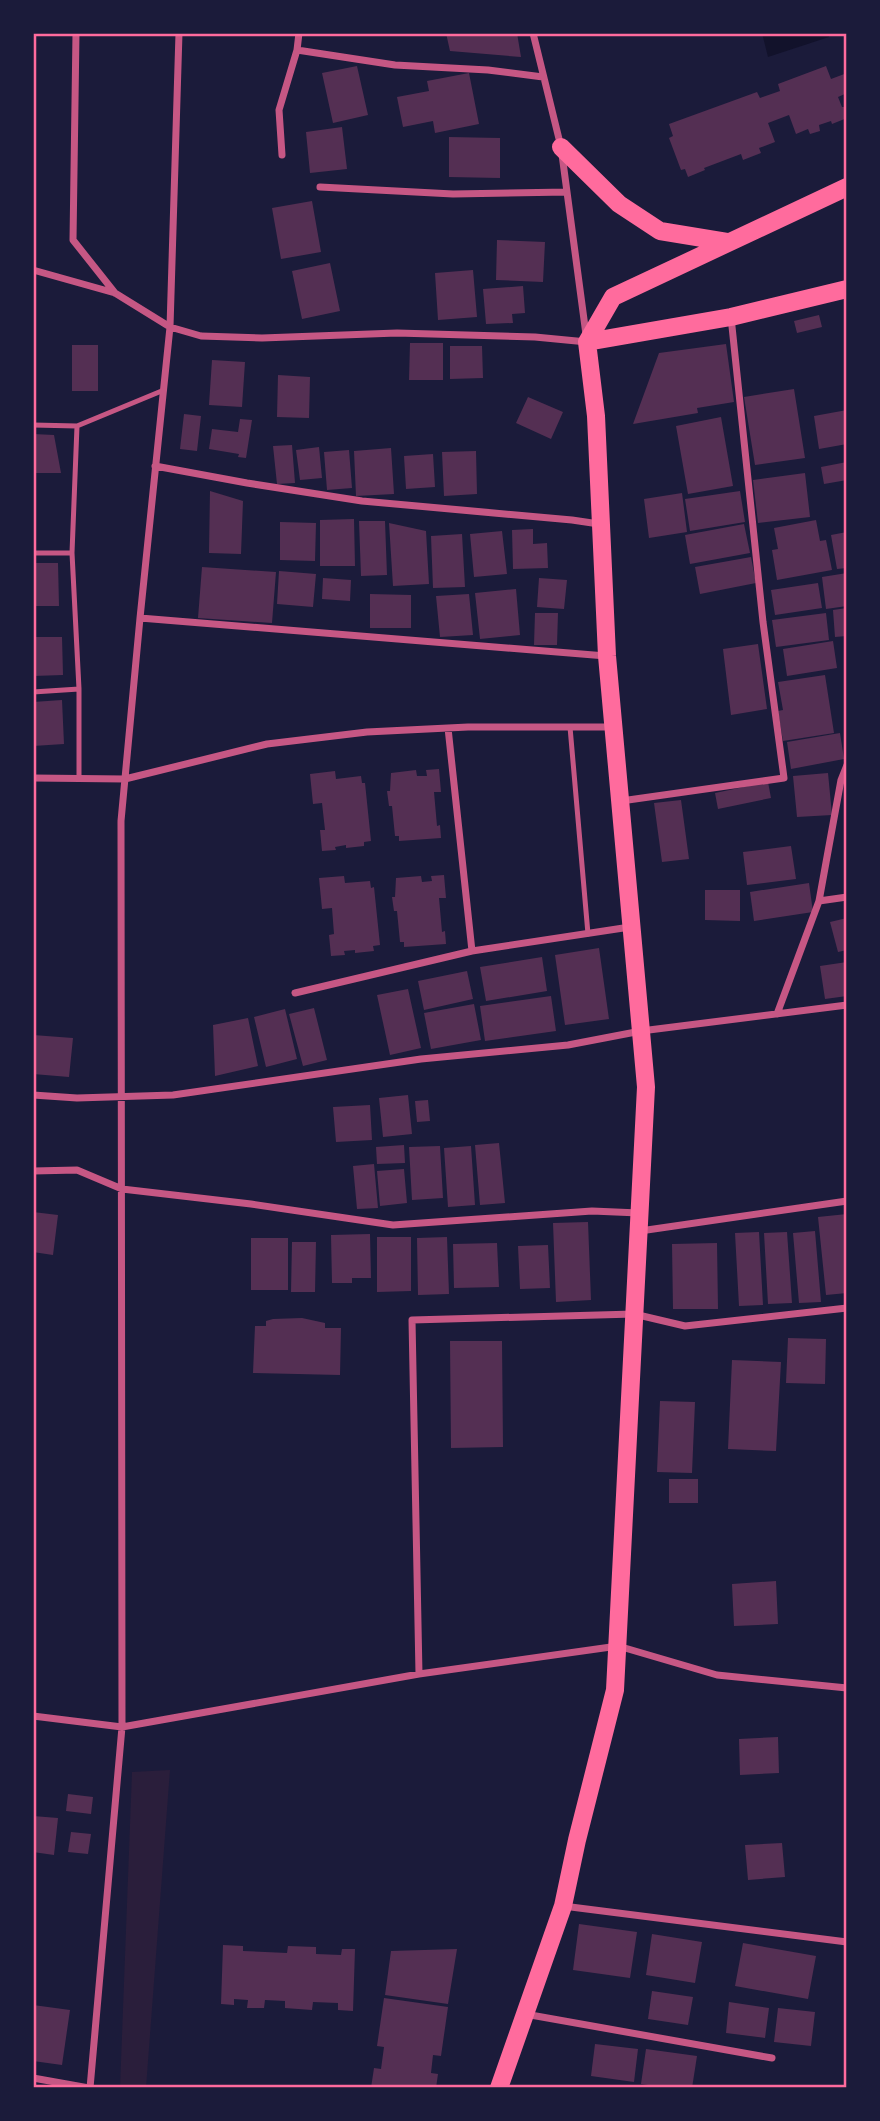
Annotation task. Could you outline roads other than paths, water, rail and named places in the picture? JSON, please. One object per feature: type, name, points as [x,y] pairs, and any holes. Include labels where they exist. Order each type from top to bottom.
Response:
[{"type":"main road","points":[[561,147],[619,204],[660,231],[727,242]]},
{"type":"main road","points":[[499,2088],[563,1906],[576,1840],[615,1690],[618,1646],[646,1087],[607,656],[596,416],[587,342],[612,298],[847,187]]},
{"type":"main road","points":[[587,342],[732,317],[847,289]]},
{"type":"street","points":[[76,33],[74,240],[116,293]]},
{"type":"street","points":[[33,2078],[90,2088],[122,1727],[121,821],[170,327],[179,33]]},
{"type":"street","points":[[282,155],[279,110],[297,50],[299,33]]},
{"type":"street","points":[[33,270],[116,293],[170,327],[201,336],[262,338],[460,334],[587,342],[561,147],[533,33]]},
{"type":"street","points":[[297,50],[396,65],[488,70],[543,77]]},
{"type":"street","points":[[320,187],[453,194],[567,192]]},
{"type":"street","points":[[620,801],[784,778],[763,622],[732,317]]},
{"type":"street","points":[[155,466],[247,484],[362,501],[520,514],[601,524]]},
{"type":"street","points":[[140,618],[607,656]]},
{"type":"street","points":[[33,778],[125,779],[267,744],[367,732],[448,728],[613,727]]},
{"type":"street","points":[[448,728],[472,951]]},
{"type":"street","points":[[777,1014],[819,901],[847,765]]},
{"type":"street","points":[[819,901],[847,897]]},
{"type":"street","points":[[295,993],[472,951],[631,927]]},
{"type":"street","points":[[33,1095],[77,1098],[173,1095],[421,1059],[568,1045],[641,1031],[847,1005]]},
{"type":"street","points":[[33,1171],[78,1170],[122,1189],[251,1204],[393,1225],[592,1211],[639,1222],[847,1201]]},
{"type":"street","points":[[419,1674],[412,1320],[634,1314],[685,1326],[847,1308]]},
{"type":"street","points":[[33,1716],[122,1727],[419,1674],[618,1646],[717,1675],[847,1688]]},
{"type":"street","points":[[563,1906],[847,1942]]},
{"type":"street","points":[[525,2014],[772,2058]]},
{"type":"lane","points":[[33,425],[76,426],[164,390]]},
{"type":"lane","points":[[76,426],[72,553],[79,689],[79,779]]},
{"type":"lane","points":[[33,553],[72,553]]},
{"type":"lane","points":[[33,692],[79,689]]},
{"type":"lane","points":[[570,727],[588,934]]}]
